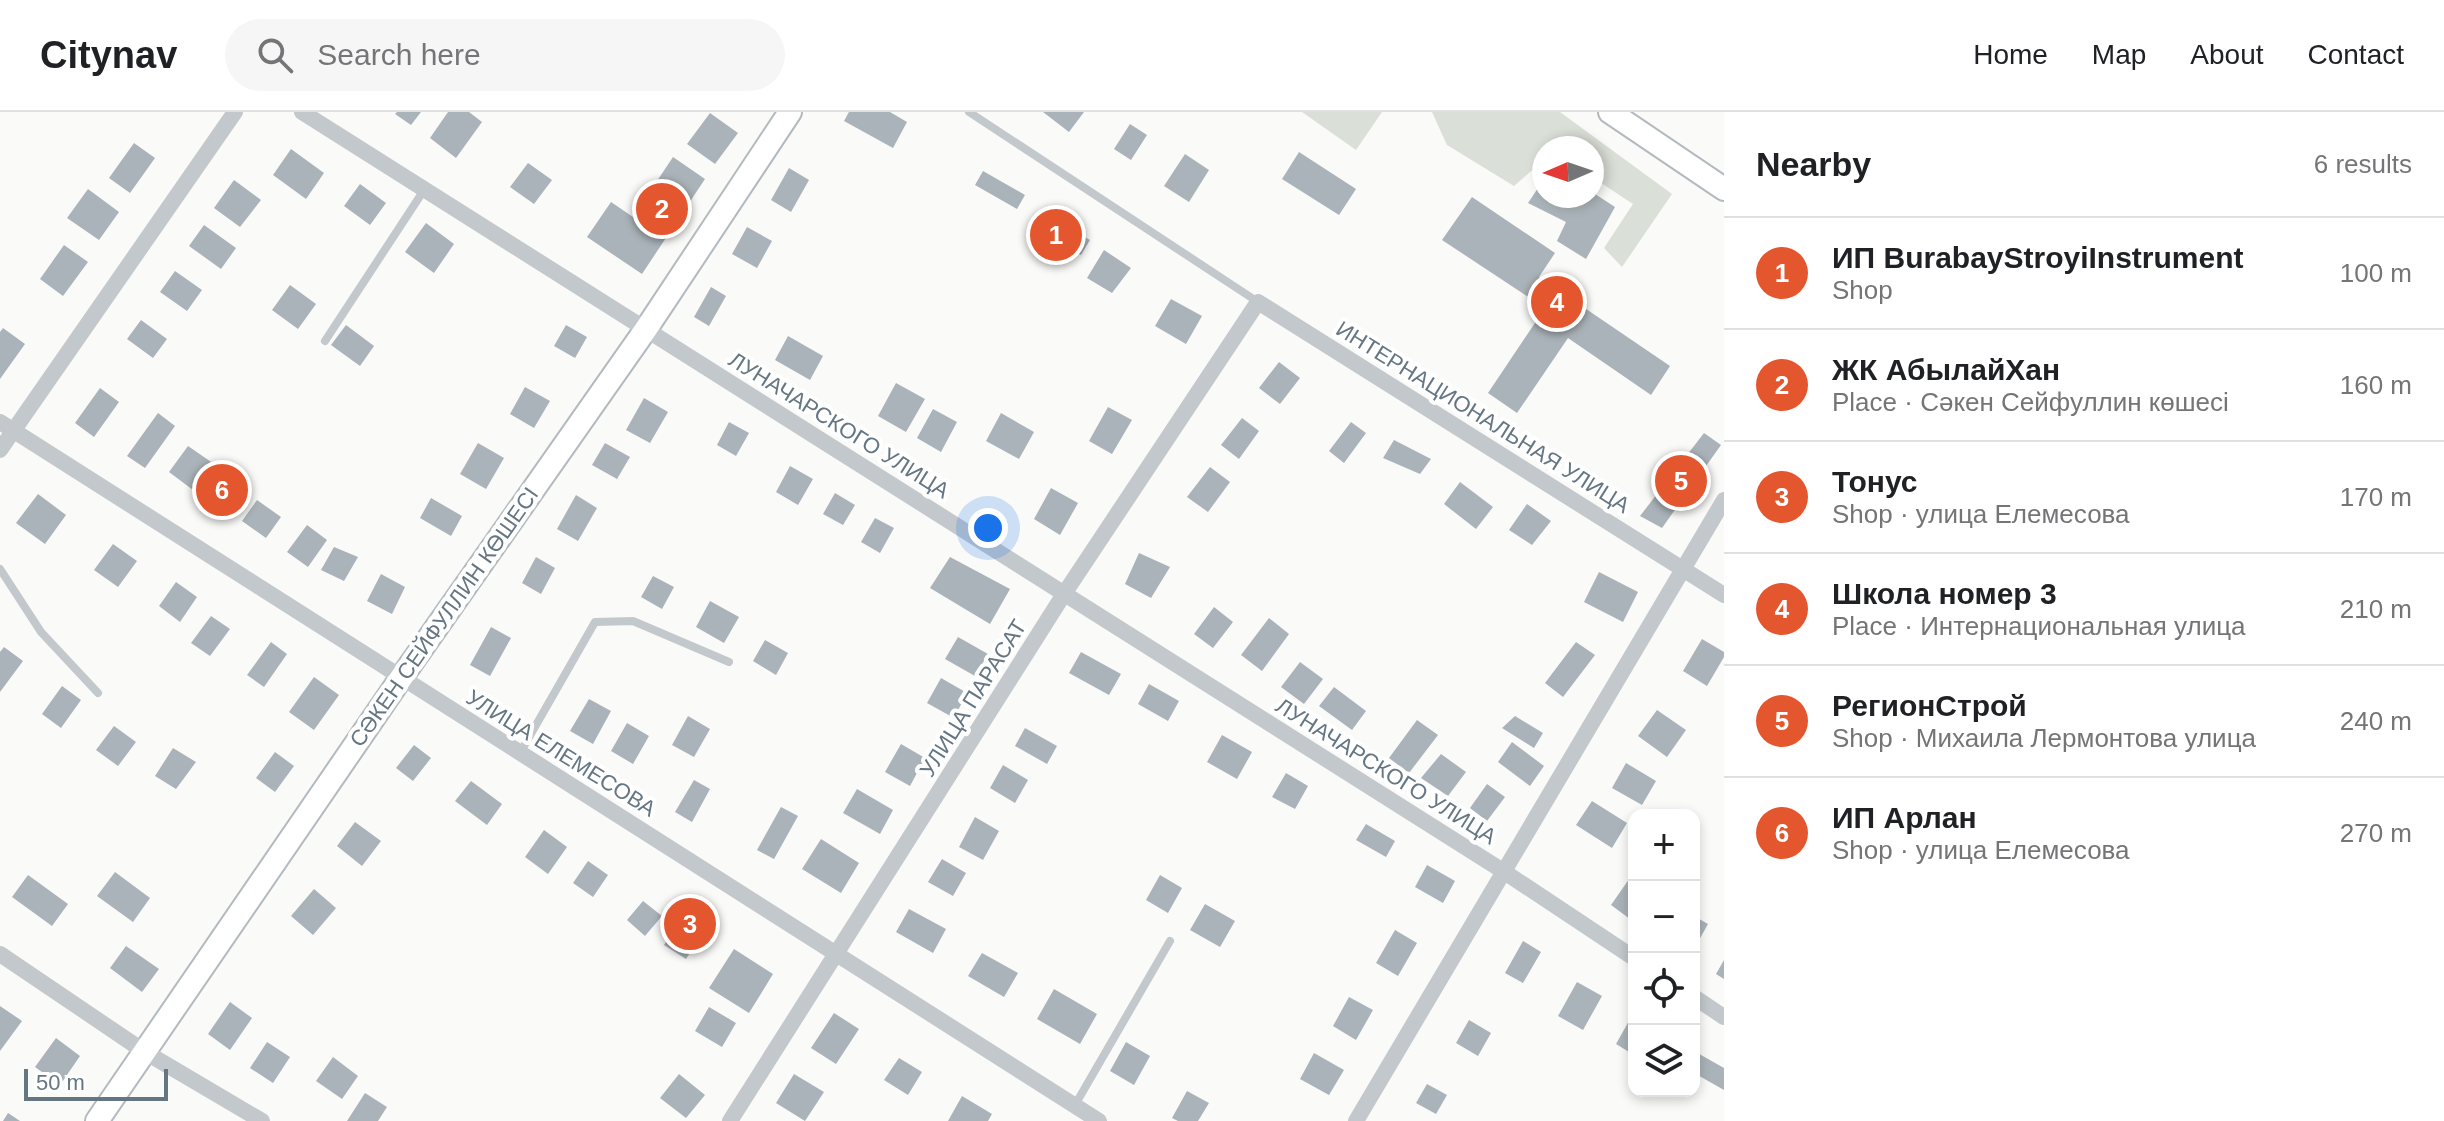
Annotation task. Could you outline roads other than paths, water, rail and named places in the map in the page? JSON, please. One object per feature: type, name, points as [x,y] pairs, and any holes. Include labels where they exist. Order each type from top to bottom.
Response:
[{"type":"street","points":[[0,450],[6,426],[235,112]]},
{"type":"street","name":"ЛУНАЧАРСКОГО УЛИЦА","points":[[302,112],[1503,871],[1628,954]]},
{"type":"street","name":"СӘКЕН СЕЙФУЛЛИН КӨШЕСІ","points":[[97,1121],[401,678],[646,329],[790,112]]},
{"type":"street","points":[[1610,112],[1724,189]]},
{"type":"street","name":"ИНТЕРНАЦИОНАЛЬНАЯ УЛИЦА","points":[[1258,302],[1724,595]]},
{"type":"street","name":"УЛИЦА ПАРАСАТ","points":[[730,1121],[1064,594],[1258,302]]},
{"type":"street","name":"УЛИЦА ЕЛЕМЕСОВА","points":[[6,426],[1099,1121]]},
{"type":"street","points":[[1356,1121],[1724,500]]},
{"type":"street","points":[[0,954],[145,1052],[262,1121]]},
{"type":"street","points":[[1700,1001],[1724,1017]]},
{"type":"lane","points":[[969,112],[1258,302]]},
{"type":"lane","points":[[325,341],[424,189]]},
{"type":"lane","points":[[0,569],[41,632],[98,693]]},
{"type":"lane","points":[[520,753],[595,622],[633,621],[729,662]]},
{"type":"lane","points":[[1075,1105],[1170,941]]},
{"type":"place","name":"ЖК АбылайХан","points":[[662,209]]},
{"type":"place","name":"ИП BurabayStroyiInstrument","points":[[1056,235]]},
{"type":"place","name":"Школа номер 3","points":[[1557,302]]},
{"type":"place","name":"РегионСтрой","points":[[1681,481]]},
{"type":"place","name":"ИП Арлан","points":[[222,490]]},
{"type":"place","name":"Тонус","points":[[690,924]]}]
